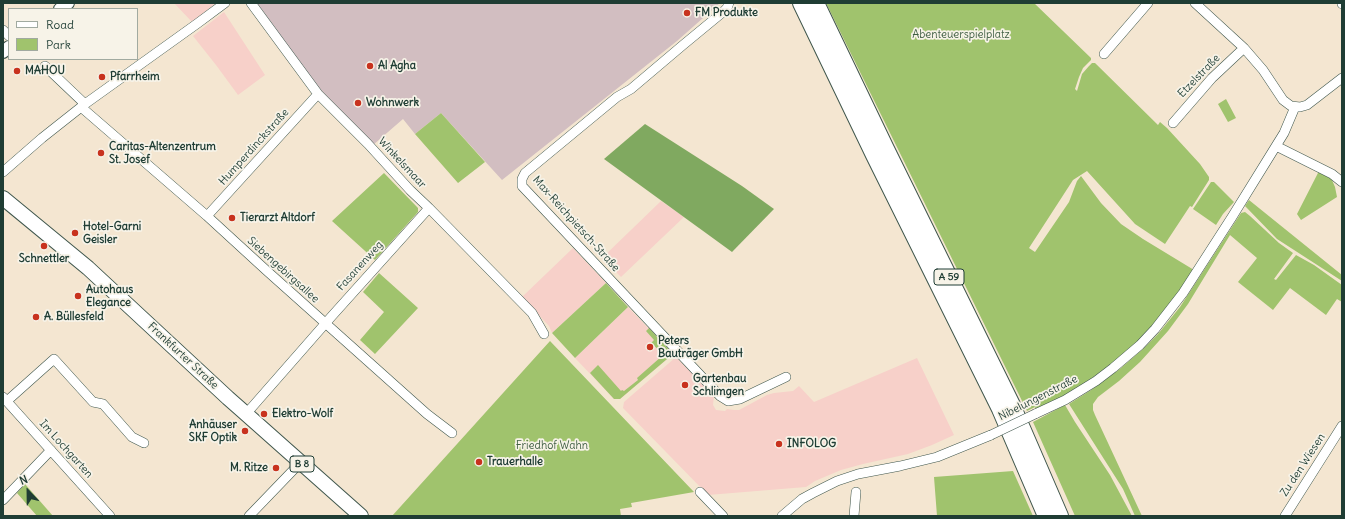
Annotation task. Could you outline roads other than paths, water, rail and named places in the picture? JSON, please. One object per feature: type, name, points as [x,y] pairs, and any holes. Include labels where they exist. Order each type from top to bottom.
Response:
[{"type":"highway","name":"A 59","points":[[801,3],[1000,409],[1046,516]]},
{"type":"highway","name":"A 59","points":[[816,3],[1012,405],[1060,516]]},
{"type":"main road","name":"Frankfurter Straße","points":[[3,198],[88,268],[228,398],[361,516]]},
{"type":"street","points":[[3,172],[37,142],[83,106],[225,3]]},
{"type":"street","name":"Winkelsmaar","points":[[251,3],[318,94],[368,144],[410,190],[532,313],[544,334]]},
{"type":"street","name":"Max-Reichpietsch-Straße","points":[[729,3],[723,12],[689,41],[631,89],[617,97],[525,173],[522,179],[522,186],[720,396],[728,401],[740,399],[786,377]]},
{"type":"street","points":[[1104,54],[1148,3]]},
{"type":"street","points":[[1195,3],[1244,48],[1263,70],[1283,100],[1289,105],[1295,107],[1307,106],[1342,78]]},
{"type":"street","name":"Etzelstraße","points":[[1173,123],[1212,78],[1244,48]]},
{"type":"street","name":"Siebengebirgsallee","points":[[46,66],[83,106],[426,414],[452,434]]},
{"type":"street","name":"Humperdinckstraße","points":[[207,216],[318,94]]},
{"type":"street","name":"Nibelungenstraße","points":[[782,516],[813,492],[837,481],[858,474],[919,462],[991,435],[1064,400],[1096,381],[1113,368],[1140,345],[1155,329],[1183,293],[1284,133],[1295,107]]},
{"type":"street","points":[[1276,146],[1332,174],[1342,182]]},
{"type":"street","name":"Fasanenweg","points":[[246,414],[429,208]]},
{"type":"street","points":[[5,399],[54,359],[94,402],[103,404],[132,437],[144,443]]},
{"type":"street","name":"Im Lochgarten","points":[[5,399],[110,516]]},
{"type":"street","name":"Zu den Wiesen","points":[[1285,516],[1342,426]]},
{"type":"street","points":[[3,500],[51,450]]},
{"type":"street","points":[[249,516],[301,462]]},
{"type":"street","points":[[700,492],[723,516]]},
{"type":"street","points":[[854,516],[856,492]]},
{"type":"place","name":"FM Produkte","points":[[687,13]]},
{"type":"place","name":"Al Agha","points":[[370,66]]},
{"type":"place","name":"MAHOU","points":[[17,71]]},
{"type":"place","name":"Pfarrheim","points":[[102,77]]},
{"type":"place","name":"Wohnwerk","points":[[358,103]]},
{"type":"place","name":"Caritas-Altenzentrum St. Josef","points":[[101,153]]},
{"type":"place","name":"Tierarzt Altdorf","points":[[232,218]]},
{"type":"place","name":"Hotel-Garni Geisler","points":[[75,233]]},
{"type":"place","name":"Schnettler","points":[[44,246]]},
{"type":"place","name":"Autohaus Elegance","points":[[78,296]]},
{"type":"place","name":"A. Büllesfeld","points":[[36,317]]},
{"type":"place","name":"Peters Bauträger GmbH","points":[[650,347]]},
{"type":"place","name":"Gartenbau Schlimgen","points":[[685,385]]},
{"type":"place","name":"Elektro-Wolf","points":[[264,414]]},
{"type":"place","name":"Anhäuser SKF Optik","points":[[245,431]]},
{"type":"place","name":"INFOLOG","points":[[779,444]]},
{"type":"place","name":"Trauerhalle","points":[[479,462]]},
{"type":"place","name":"M. Ritze","points":[[276,468]]},
{"type":"park label","name":"Abenteuerspielplatz","points":[[961,35]]},
{"type":"park label","name":"Friedhof Wahn","points":[[552,446]]}]
